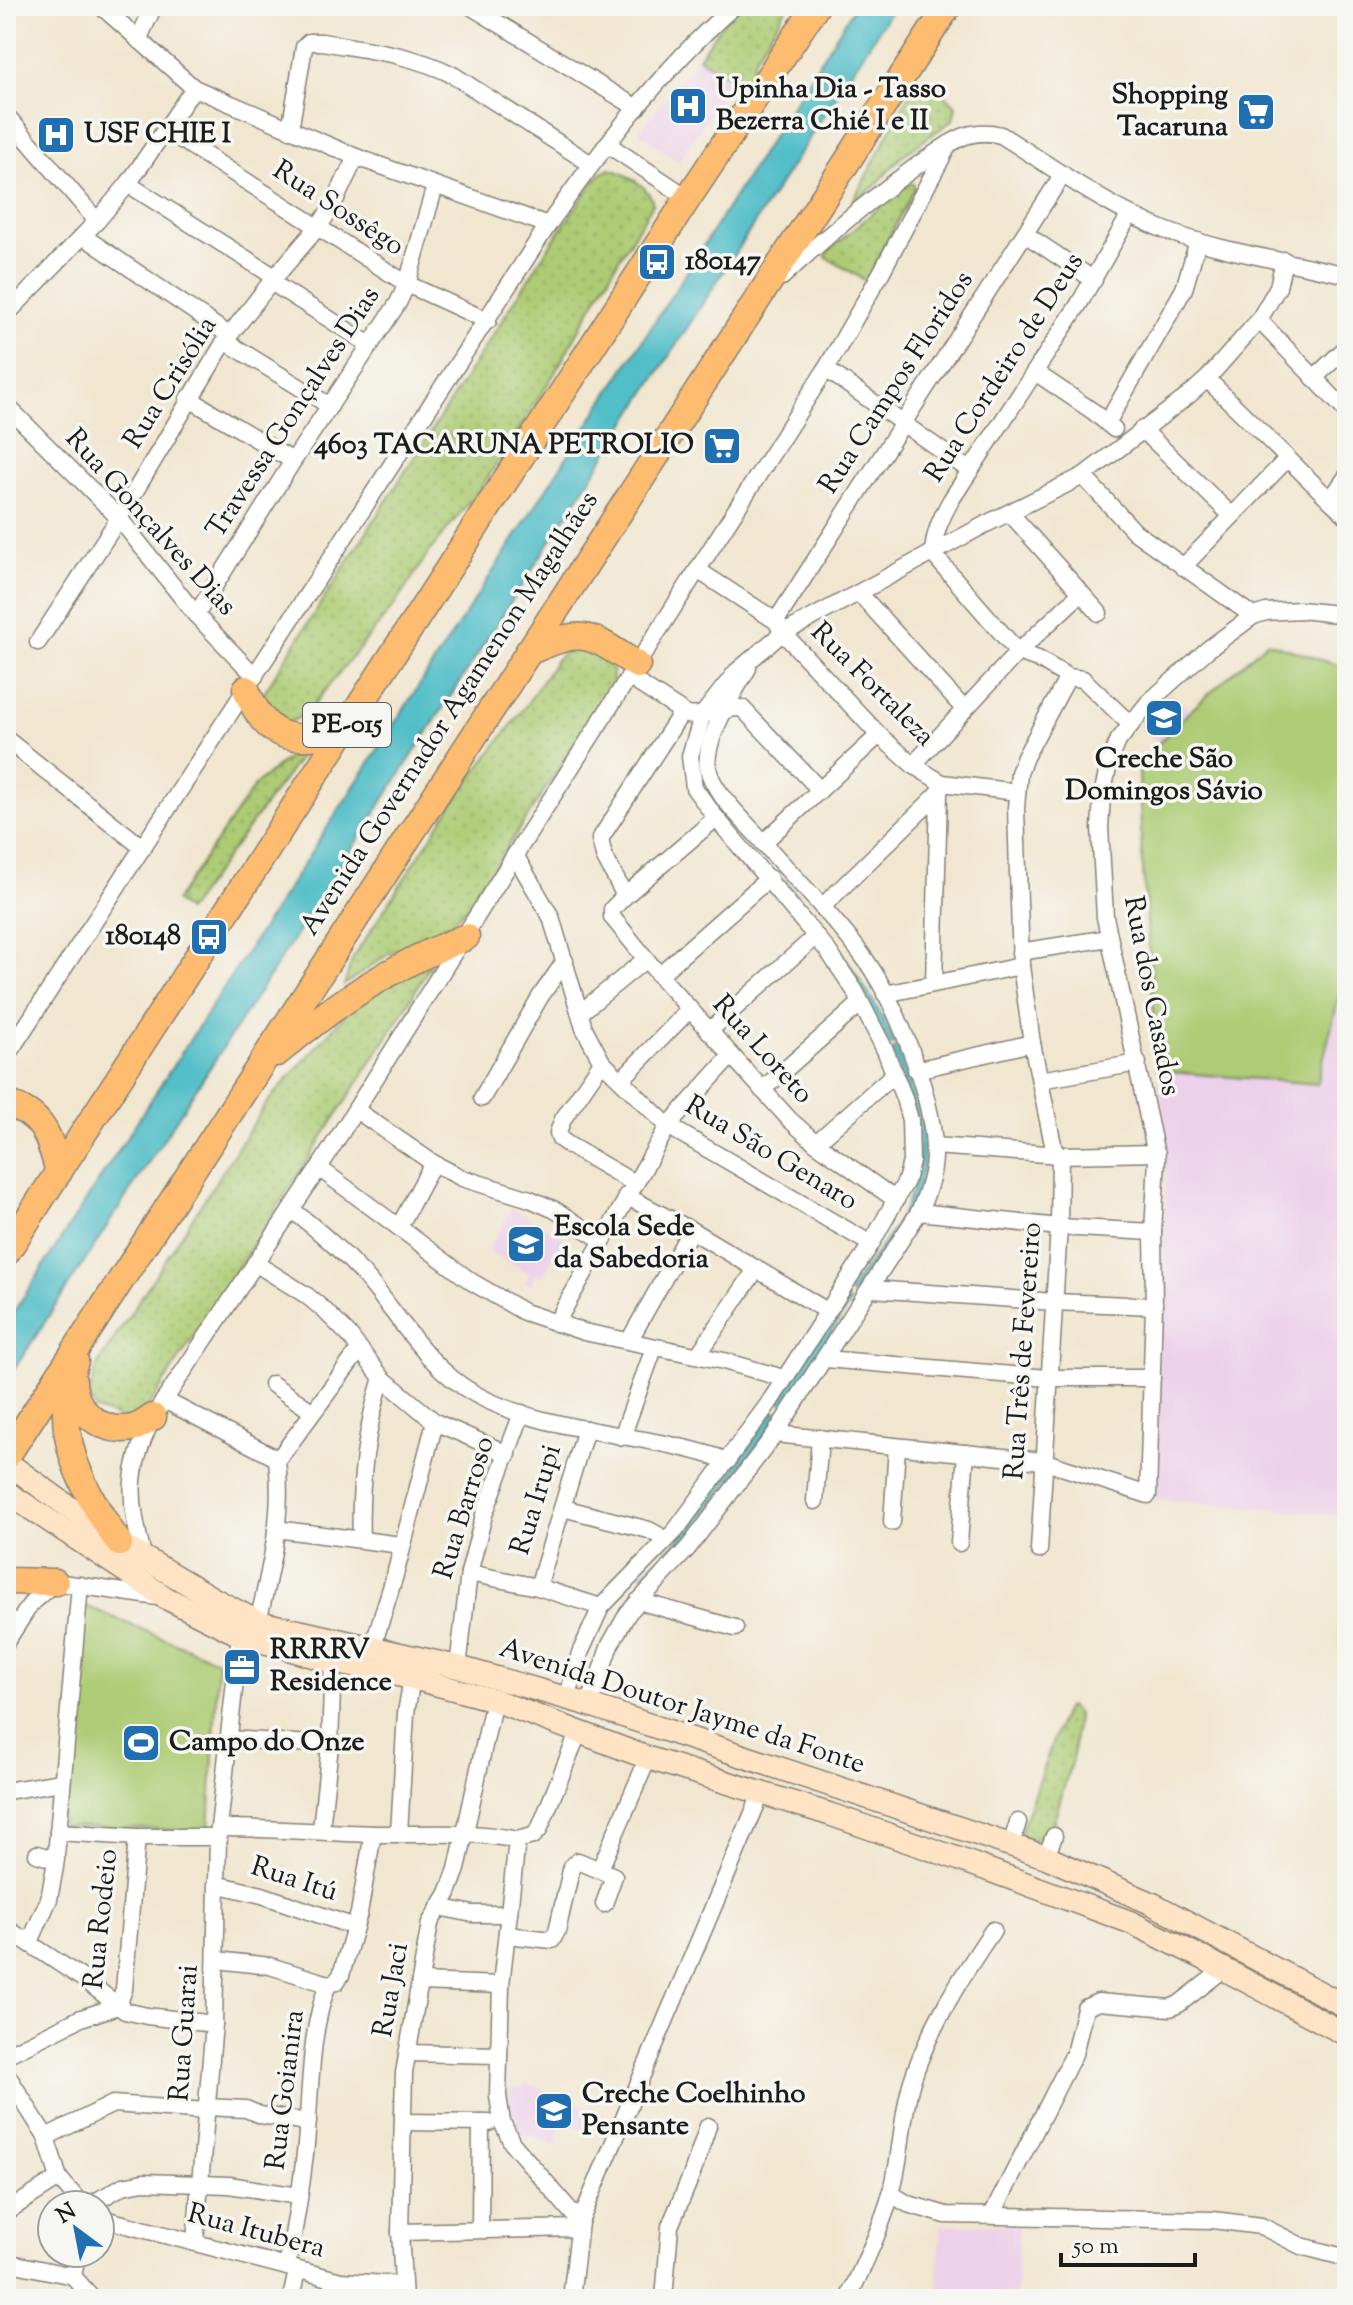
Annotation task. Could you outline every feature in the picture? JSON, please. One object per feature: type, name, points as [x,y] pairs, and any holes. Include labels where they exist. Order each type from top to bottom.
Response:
[{"type":"highway","name":"PE-015","points":[[6,1253],[688,198],[816,6]]},
{"type":"highway","name":"Avenida Governador Agamenon Magalhães","points":[[6,1460],[948,6]]},
{"type":"highway","points":[[528,652],[558,639],[580,634],[595,638],[633,671]]},
{"type":"highway","points":[[250,683],[261,719],[282,735],[318,737],[343,731]]},
{"type":"highway","points":[[256,1071],[365,985],[418,955],[466,937]]},
{"type":"highway","points":[[6,1103],[23,1108],[36,1118],[49,1137],[59,1172]]},
{"type":"highway","points":[[92,1325],[72,1370],[66,1404],[69,1442],[75,1466],[88,1495],[119,1543]]},
{"type":"highway","points":[[72,1370],[75,1398],[81,1409],[103,1426],[119,1429],[138,1426],[158,1408]]},
{"type":"highway","points":[[6,1581],[68,1583]]},
{"type":"main road","name":"Avenida Doutor Jayme da Fonte","points":[[6,1460],[119,1543],[212,1598],[249,1628],[458,1667],[578,1702],[1011,1845],[1050,1846],[1347,2007]]},
{"type":"main road","name":"Avenida Doutor Jayme da Fonte","points":[[6,1492],[166,1598],[333,1662],[412,1678],[494,1700],[638,1754],[829,1814],[1130,1922],[1347,2035]]},
{"type":"main road","points":[[638,1754],[635,1738],[646,1734],[780,1780],[793,1782],[805,1779]]},
{"type":"main road","points":[[956,1858],[973,1849],[983,1836]]},
{"type":"street","points":[[101,6],[194,88],[356,157],[548,225]]},
{"type":"street","points":[[138,40],[154,6]]},
{"type":"street","points":[[470,6],[637,108]]},
{"type":"street","points":[[6,1057],[12,1034],[143,848],[548,225],[591,164],[637,108],[684,55],[734,6]]},
{"type":"street","points":[[290,130],[304,47],[309,42],[322,42],[413,57],[431,64],[591,164]]},
{"type":"street","points":[[8,308],[97,221],[128,184],[194,88]]},
{"type":"street","points":[[6,115],[97,221]]},
{"type":"street","name":"Rua Sossêgo","points":[[166,130],[407,284],[488,321]]},
{"type":"street","points":[[757,300],[815,247],[903,176],[949,144],[986,132],[1001,135],[1130,214],[1198,241],[1347,275]]},
{"type":"street","points":[[607,144],[688,198]]},
{"type":"street","points":[[143,1556],[132,1501],[131,1478],[138,1447],[158,1408],[319,1168],[826,369],[949,144]]},
{"type":"street","name":"Rua Crisólia","points":[[38,642],[119,518],[188,398],[227,338],[319,226],[332,207],[356,157]]},
{"type":"street","name":"Rua Campos Floridos","points":[[780,628],[904,423],[1063,174]]},
{"type":"street","points":[[128,184],[370,345]]},
{"type":"street","name":"Travessa Gonçalves Dias","points":[[196,615],[293,461],[387,321],[407,284],[435,186]]},
{"type":"street","name":"Rua Cordeiro de Deus","points":[[933,554],[939,522],[969,470],[1094,280],[1130,214]]},
{"type":"street","points":[[1025,234],[1094,280]]},
{"type":"street","points":[[83,236],[330,406]]},
{"type":"street","points":[[1107,423],[1184,289],[1198,241]]},
{"type":"street","points":[[578,1702],[580,1653],[601,1607],[664,1542],[769,1403],[871,1244],[906,1181],[912,1153],[910,1120],[895,1073],[861,1003],[816,936],[694,788],[690,768],[692,743],[703,714],[723,686],[780,628],[860,594],[1083,476],[1207,379],[1259,320],[1278,287],[1284,260]]},
{"type":"street","points":[[1259,320],[1347,412]]},
{"type":"street","points":[[1314,378],[1347,347]]},
{"type":"street","points":[[826,369],[969,470]]},
{"type":"street","points":[[1035,372],[1107,423],[1123,443]]},
{"type":"street","points":[[1207,379],[1347,516]]},
{"type":"street","points":[[188,398],[293,461]]},
{"type":"street","name":"Rua Gonçalves Dias","points":[[6,405],[119,518],[250,683]]},
{"type":"street","points":[[1142,429],[1232,516]]},
{"type":"street","points":[[1183,567],[1287,459]]},
{"type":"street","points":[[1083,476],[1135,532],[1253,616],[1300,610],[1347,615]]},
{"type":"street","points":[[1330,500],[1347,476]]},
{"type":"street","points":[[1010,513],[1099,613]]},
{"type":"street","points":[[933,554],[1018,652],[1038,659],[1068,677],[1083,679],[1130,724]]},
{"type":"street","name":"Rua Fortaleza","points":[[699,571],[780,628],[879,735],[940,788],[1017,792]]},
{"type":"street","points":[[913,765],[1018,652],[1081,593]]},
{"type":"street","points":[[860,594],[964,709]]},
{"type":"street","name":"Rua dos Casados","points":[[1043,1461],[1148,1495],[1157,1153],[1109,938],[1102,863],[1102,796],[1109,763],[1118,741],[1130,724],[1182,672],[1253,616]]},
{"type":"street","points":[[578,1702],[618,1628],[643,1595],[688,1548],[789,1414],[919,1212],[931,1180],[934,1146],[929,1106],[885,994],[863,956],[710,778],[707,753],[757,653]]},
{"type":"street","points":[[633,671],[682,712],[695,716],[728,707],[742,708],[820,790]]},
{"type":"street","name":"Rua Três de Fevereiro","points":[[1039,1550],[1059,1227],[1057,1155],[1032,1043],[1020,959],[1017,792],[1025,757],[1068,677]]},
{"type":"street","points":[[682,712],[600,839],[600,848],[625,896],[716,818]]},
{"type":"street","points":[[763,843],[879,735]]},
{"type":"street","points":[[6,739],[143,848]]},
{"type":"street","points":[[822,907],[940,788]]},
{"type":"street","points":[[934,983],[940,788]]},
{"type":"street","name":"Rua São Genaro","points":[[515,855],[551,917],[584,1028],[602,1062],[668,1126],[871,1244]]},
{"type":"street","points":[[659,975],[787,870]]},
{"type":"street","name":"Rua Loreto","points":[[625,896],[612,909],[616,924],[731,1056],[790,1120],[816,1143],[896,1200]]},
{"type":"street","points":[[709,1031],[816,936]]},
{"type":"street","points":[[885,994],[1109,938]]},
{"type":"street","points":[[580,1013],[646,959]]},
{"type":"street","points":[[482,1098],[540,997],[565,961]]},
{"type":"street","points":[[762,1090],[861,1003]]},
{"type":"street","points":[[621,1080],[690,1009]]},
{"type":"street","points":[[885,1050],[906,1042]]},
{"type":"street","points":[[916,1070],[1032,1043]]},
{"type":"street","points":[[556,1323],[668,1126],[731,1056]]},
{"type":"street","points":[[602,1062],[563,1119],[558,1133],[560,1139],[691,1230],[827,1311]]},
{"type":"street","points":[[1040,1080],[1138,1063]]},
{"type":"street","points":[[816,1143],[895,1073]]},
{"type":"street","points":[[356,1110],[433,1163],[462,1178],[555,1210],[602,1240]]},
{"type":"street","points":[[934,1146],[1057,1155],[1157,1153]]},
{"type":"street","points":[[399,1227],[433,1163]]},
{"type":"street","points":[[319,1168],[462,1274],[524,1312],[654,1348],[698,1355],[783,1378]]},
{"type":"street","points":[[291,1209],[363,1275],[439,1367],[473,1393],[522,1413],[702,1452],[728,1461]]},
{"type":"street","points":[[919,1212],[1059,1227],[1153,1232]]},
{"type":"street","points":[[629,1341],[691,1230]]},
{"type":"street","points":[[255,1263],[323,1309],[382,1378],[435,1422],[508,1454]]},
{"type":"street","points":[[698,1355],[757,1268]]},
{"type":"street","points":[[872,1289],[1154,1306]]},
{"type":"street","points":[[839,1293],[861,1305]]},
{"type":"street","points":[[622,1437],[654,1348]]},
{"type":"street","points":[[158,1408],[278,1460],[360,1349]]},
{"type":"street","points":[[826,1359],[1048,1378],[1152,1378]]},
{"type":"street","points":[[361,1539],[361,1501],[367,1453],[382,1378]]},
{"type":"street","points":[[272,1384],[313,1412]]},
{"type":"street","points":[[769,1403],[789,1414]]},
{"type":"street","name":"Rua Barroso","points":[[458,1667],[469,1573],[484,1515],[522,1413]]},
{"type":"street","points":[[372,1649],[435,1422]]},
{"type":"street","name":"Rua Irupi","points":[[538,1587],[586,1429]]},
{"type":"street","points":[[775,1434],[1043,1461]]},
{"type":"street","points":[[815,1501],[820,1438]]},
{"type":"street","points":[[892,1522],[897,1447]]},
{"type":"street","points":[[959,1543],[966,1453]]},
{"type":"street","name":"Rua Guarai","points":[[195,2241],[214,2024],[216,1884],[228,1739],[249,1628],[276,1529],[278,1460]]},
{"type":"street","points":[[563,1508],[649,1530],[664,1542]]},
{"type":"street","points":[[276,1529],[401,1545]]},
{"type":"street","points":[[469,1573],[538,1587],[601,1607]]},
{"type":"street","points":[[633,1573],[643,1595],[735,1628]]},
{"type":"street","points":[[6,1642],[32,1602],[68,1583],[56,1860],[49,1899],[30,1942]]},
{"type":"street","name":"Avenida Doutor Jayme da Fonte","points":[[68,1583],[166,1598]]},
{"type":"street","points":[[321,1830],[330,1745],[333,1662]]},
{"type":"street","points":[[399,1834],[406,1713],[412,1678]]},
{"type":"street","name":"Rua Jaci","points":[[403,2292],[400,2232],[407,2053],[430,1923],[457,1869],[494,1700]]},
{"type":"street","points":[[58,1832],[137,1837],[321,1830],[373,1834],[464,1834],[517,1840],[533,1836],[539,1830],[579,1731]]},
{"type":"street","points":[[228,1739],[330,1745]]},
{"type":"street","points":[[600,1869],[638,1754]]},
{"type":"street","points":[[6,1791],[61,1782]]},
{"type":"street","points":[[571,2299],[579,2225],[761,1794]]},
{"type":"street","points":[[1011,1845],[1018,1822]]},
{"type":"street","name":"Rua Goianira","points":[[291,2299],[315,2034],[328,1984],[336,1982],[341,1975],[355,1927],[373,1834]]},
{"type":"street","name":"Rua Rodeio","points":[[118,2006],[124,1989],[137,1837]]},
{"type":"street","points":[[517,1840],[501,1985],[498,2096],[502,2122],[516,2149],[579,2225]]},
{"type":"street","points":[[37,1854],[56,1860]]},
{"type":"street","points":[[507,1935],[552,1940],[557,1931],[572,1866],[578,1861],[614,1876],[604,1904]]},
{"type":"street","name":"Rua Itú","points":[[216,1884],[262,1895],[355,1927]]},
{"type":"street","points":[[439,1907],[473,1914],[509,1914]]},
{"type":"street","points":[[6,1928],[132,2013],[214,2024]]},
{"type":"street","points":[[848,2299],[891,2194],[913,2078],[947,1998],[993,1930]]},
{"type":"street","points":[[217,1960],[270,1966],[328,1984]]},
{"type":"street","points":[[992,2215],[1074,2054],[1085,2008],[1098,2002],[1170,2008],[1224,1969]]},
{"type":"street","points":[[420,1982],[501,1985]]},
{"type":"street","points":[[6,2055],[81,2018],[118,2006]]},
{"type":"street","points":[[407,2053],[498,2055]]},
{"type":"street","points":[[6,2073],[46,2137],[59,2178],[68,2189]]},
{"type":"street","points":[[46,2137],[113,2104],[246,2109],[273,2118],[308,2122]]},
{"type":"street","points":[[403,2122],[502,2122]]},
{"type":"street","points":[[480,2229],[481,2123]]},
{"type":"street","points":[[664,2299],[670,2226],[708,2126]]},
{"type":"street","points":[[6,2212],[59,2178]]},
{"type":"street","points":[[116,2190],[135,2182],[202,2183],[299,2196]]},
{"type":"street","points":[[891,2194],[908,2204],[946,2215],[1213,2220],[1248,2224],[1261,2226],[1301,2246],[1347,2258]]},
{"type":"street","name":"Rua Itubera","points":[[116,2222],[341,2281],[403,2292]]},
{"type":"street","points":[[400,2232],[579,2225]]},
{"type":"street","points":[[6,2262],[73,2276],[93,2299]]},
{"type":"street","points":[[73,2276],[75,2269]]},
{"type":"shaded area","name":"Upinha Dia - Tasso Bezerra Chié I e II","points":[[698,58],[734,79],[678,162],[639,132]]},
{"type":"shaded area","name":"Creche São Domingos Sávio","points":[[1170,692],[1190,711],[1159,743],[1139,724]]},
{"type":"shaded area","points":[[1347,965],[1347,1516],[1154,1499],[1166,1166],[1158,1071],[1317,1084]]},
{"type":"shaded area","name":"Escola Sede da Sabedoria","points":[[512,1208],[564,1238],[542,1277],[536,1274],[530,1285],[525,1282],[529,1274],[488,1250]]},
{"type":"shaded area","name":"Creche Coelhinho Pensante","points":[[525,2082],[616,2120],[608,2139],[562,2121],[556,2145],[521,2133],[512,2126],[507,2089],[524,2087]]},
{"type":"shaded area","points":[[1019,2224],[1016,2299],[938,2299],[940,2225]]},
{"type":"green space","points":[[742,6],[788,6],[755,58],[747,86],[698,58],[725,20]]},
{"type":"green space","points":[[917,80],[938,87],[956,106],[953,120],[902,156],[874,187],[852,203]]},
{"type":"green space","points":[[609,169],[636,182],[648,192],[653,204],[553,376],[485,482],[430,551],[394,606],[306,714],[286,724],[276,725],[261,697],[558,233],[598,176]]},
{"type":"green space","points":[[908,183],[915,188],[866,281],[826,257],[827,252]]},
{"type":"green space","points":[[1267,642],[1347,668],[1347,965],[1317,1084],[1158,1071],[1139,772],[1159,743],[1190,711]]},
{"type":"green space","points":[[578,647],[605,660],[612,670],[612,686],[470,905],[447,926],[390,953],[344,985],[353,958],[455,800],[556,660],[566,651]]},
{"type":"green space","points":[[299,749],[306,749],[187,911],[175,901],[256,784]]},
{"type":"green space","points":[[431,964],[149,1406],[127,1420],[95,1410],[89,1393],[98,1364],[268,1101],[360,998]]},
{"type":"green space","name":"Campo do Onze","points":[[81,1604],[218,1661],[209,1831],[61,1826]]},
{"type":"green space","points":[[1070,1707],[1077,1714],[1073,1756],[1047,1845],[1019,1836],[1060,1721],[1065,1709]]},
{"type":"water","points":[[855,6],[894,6],[6,1382],[6,1324],[688,270]]},
{"type":"water","points":[[784,880],[859,978],[895,1044],[890,1045],[780,883]]},
{"type":"water","points":[[897,1048],[916,1103],[923,1134],[924,1164],[914,1205],[852,1296],[848,1291],[898,1221],[915,1181],[917,1139],[892,1050]]},
{"type":"water","points":[[844,1300],[850,1303],[785,1405],[779,1401]]},
{"type":"water","points":[[774,1411],[780,1414],[681,1547],[647,1581],[642,1575],[676,1542]]},
{"type":"place","name":"Upinha Dia - Tasso Bezerra Chié I e II","points":[[688,106]]},
{"type":"place","name":"Shopping Tacaruna","points":[[1256,112]]},
{"type":"place","name":"USF CHIE I","points":[[56,135]]},
{"type":"place","name":"180147","points":[[657,262]]},
{"type":"place","name":"4603 TACARUNA PETROLIO","points":[[722,446]]},
{"type":"place","name":"Creche São Domingos Sávio","points":[[1164,718]]},
{"type":"place","name":"180148","points":[[209,937]]},
{"type":"place","name":"Escola Sede da Sabedoria","points":[[526,1244]]},
{"type":"place","name":"RRRRV Residence","points":[[242,1667]]},
{"type":"place","name":"Campo do Onze","points":[[141,1743]]},
{"type":"place","name":"Creche Coelhinho Pensante","points":[[554,2111]]}]
